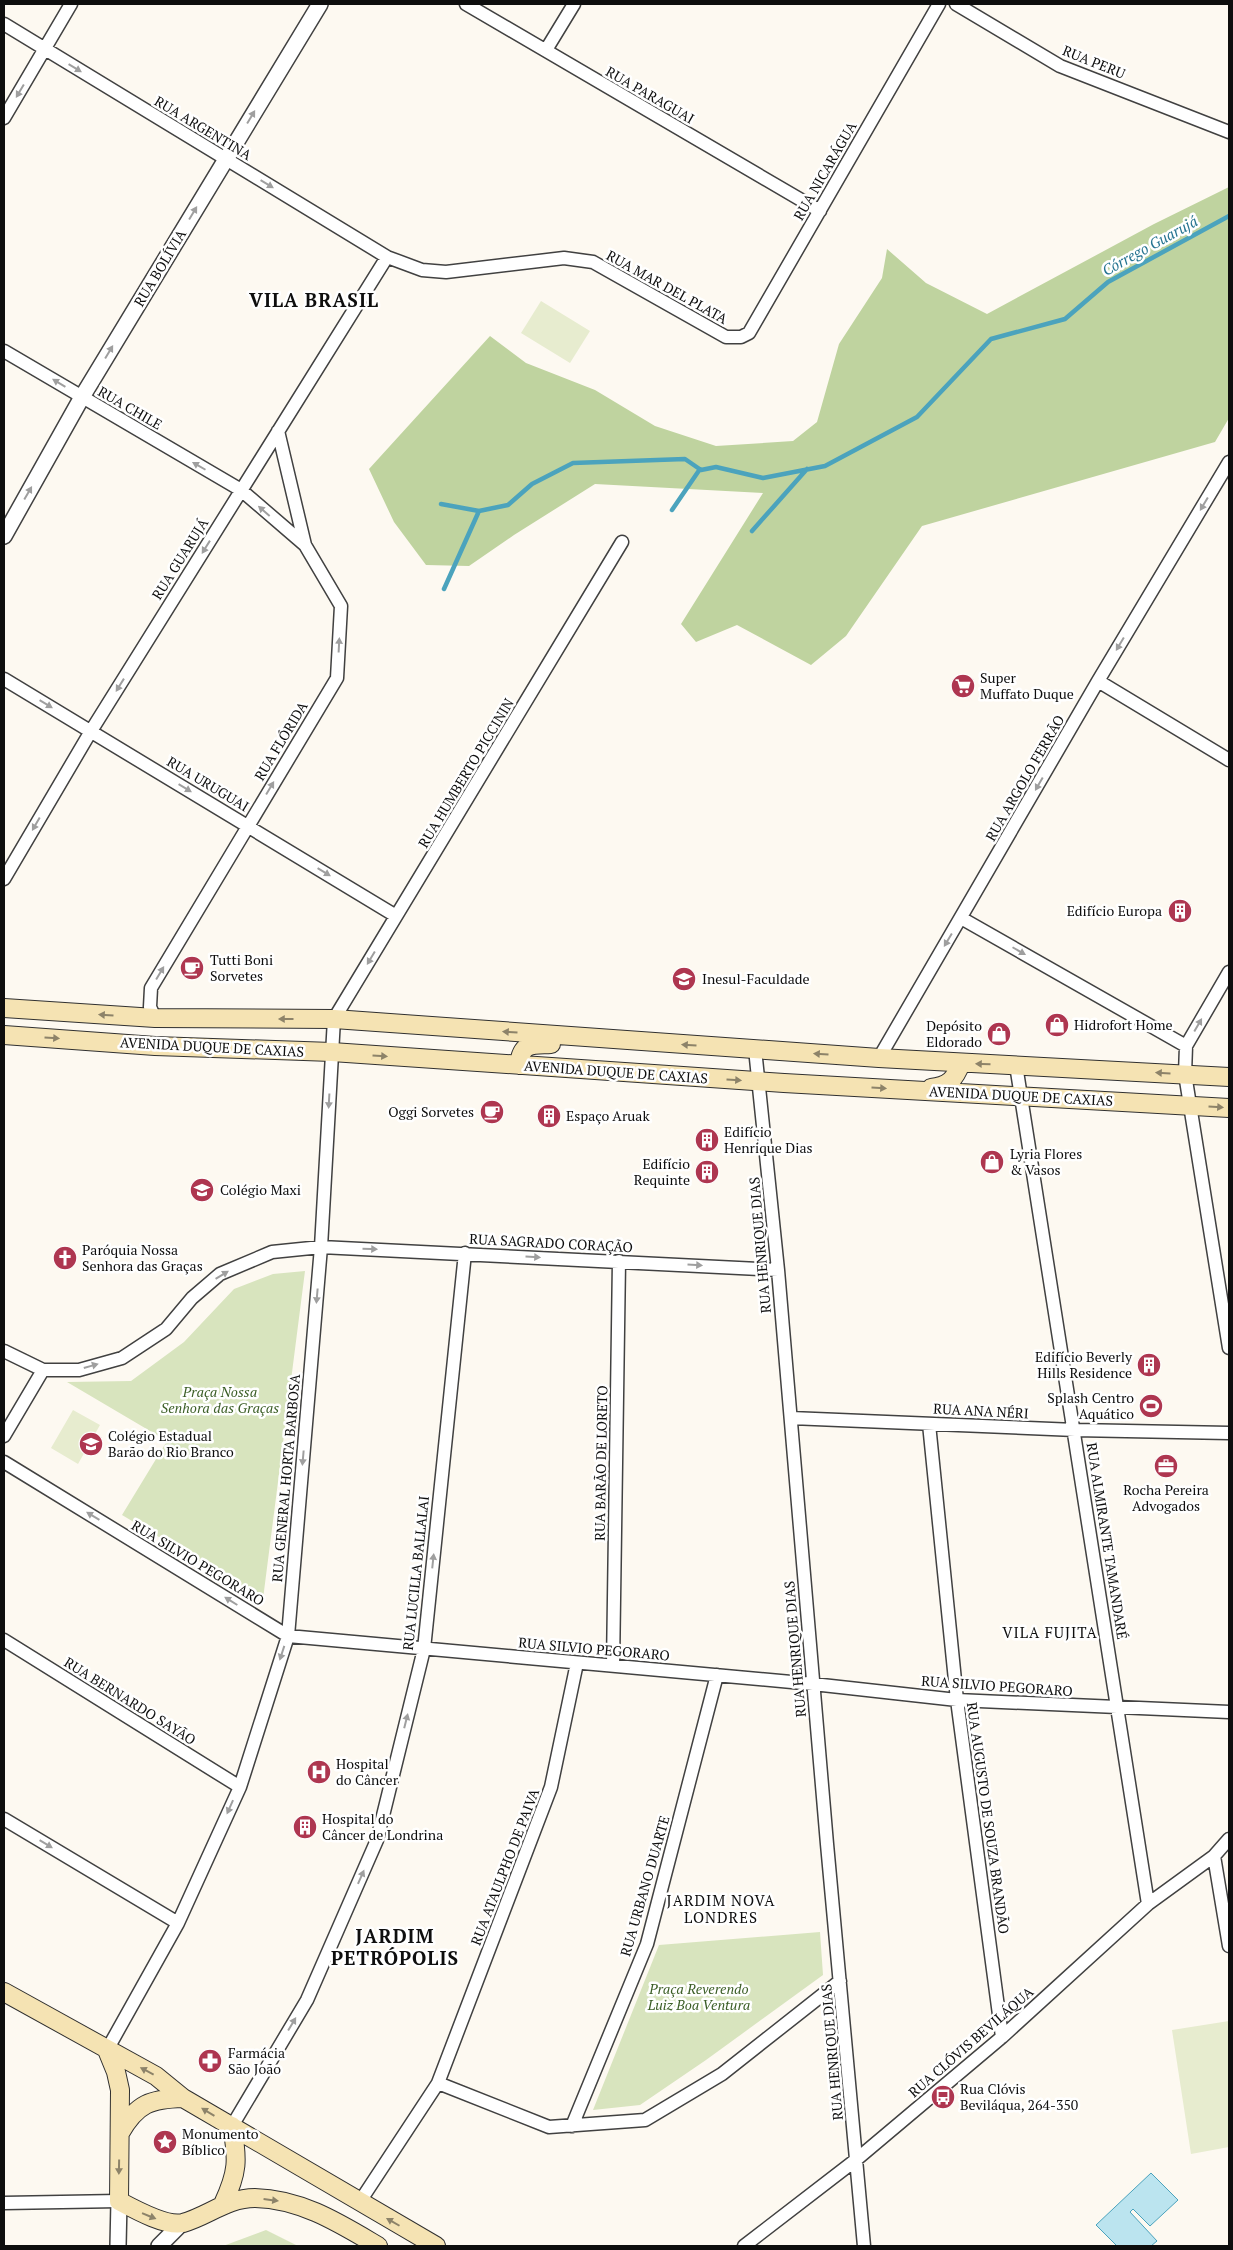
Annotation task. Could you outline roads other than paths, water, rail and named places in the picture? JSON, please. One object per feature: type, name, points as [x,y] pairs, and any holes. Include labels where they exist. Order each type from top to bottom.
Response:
[{"type":"main road","name":"AVENIDA DUQUE DE CAXIAS","points":[[4,1008],[155,1018],[334,1019],[879,1058],[1229,1076]]},
{"type":"main road","points":[[133,1044],[128,1030],[135,1017]]},
{"type":"main road","points":[[155,1018],[160,1032],[156,1046]]},
{"type":"main road","name":"AVENIDA DUQUE DE CAXIAS","points":[[4,1035],[156,1046],[332,1052],[760,1082],[1229,1108]]},
{"type":"main road","points":[[519,1065],[524,1049],[530,1044],[566,1044],[608,1039]]},
{"type":"main road","points":[[915,1090],[941,1087],[950,1082],[956,1076],[961,1063]]},
{"type":"main road","points":[[4,1992],[156,2076],[184,2098],[436,2246]]},
{"type":"main road","points":[[108,2050],[120,2090],[119,2201],[160,2220],[182,2223],[223,2204],[253,2198],[292,2203],[334,2220],[378,2246]]},
{"type":"main road","points":[[120,2133],[127,2120],[140,2106],[157,2099],[184,2098]]},
{"type":"main road","points":[[223,2204],[234,2181],[237,2155],[232,2126]]},
{"type":"street","points":[[4,118],[71,4]]},
{"type":"street","name":"RUA BOLÍVIA","points":[[4,536],[82,397],[320,4]]},
{"type":"street","name":"RUA PARAGUAI","points":[[466,4],[820,211]]},
{"type":"street","points":[[546,50],[574,4]]},
{"type":"street","name":"RUA NICARÁGUA","points":[[726,337],[741,337],[749,333],[939,4]]},
{"type":"street","name":"RUA PERU","points":[[956,4],[1060,66],[1229,132]]},
{"type":"street","name":"RUA ARGENTINA","points":[[4,24],[387,257]]},
{"type":"street","name":"RUA MAR DEL PLATA","points":[[387,257],[422,270],[446,272],[564,258],[593,262],[726,337]]},
{"type":"street","name":"RUA GUARUJÁ","points":[[4,879],[91,731],[387,257]]},
{"type":"street","name":"RUA CHILE","points":[[4,351],[241,490]]},
{"type":"street","points":[[278,431],[305,546]]},
{"type":"street","name":"RUA ARGOLO FERRÃO","points":[[879,1058],[1098,681],[1229,462]]},
{"type":"street","name":"RUA FLÓRIDA","points":[[155,1018],[150,1007],[151,988],[337,678],[341,606],[305,546],[241,490]]},
{"type":"street","name":"RUA HUMBERTO PICCININ","points":[[334,1019],[622,542]]},
{"type":"street","name":"RUA URUGUAI","points":[[4,679],[396,916]]},
{"type":"street","points":[[1098,681],[1229,760]]},
{"type":"street","points":[[961,918],[1186,1046]]},
{"type":"street","points":[[1229,972],[1186,1046],[1184,1074],[1229,1348]]},
{"type":"street","name":"RUA GENERAL HORTA BARBOSA","points":[[108,2050],[178,1923],[240,1787],[288,1636],[322,1247],[334,1019]]},
{"type":"street","name":"RUA HENRIQUE DIAS","points":[[755,1049],[760,1082],[778,1270],[864,2246]]},
{"type":"street","name":"RUA ALMIRANTE TAMANDARÉ","points":[[1016,1065],[1119,1708],[1148,1904]]},
{"type":"street","name":"RUA SAGRADO CORAÇÃO","points":[[43,1370],[79,1370],[122,1358],[166,1329],[192,1298],[220,1274],[272,1252],[322,1247],[778,1270]]},
{"type":"street","name":"RUA LUCILLA BALLALAI","points":[[232,2126],[306,2000],[377,1840],[424,1649],[465,1253]]},
{"type":"street","name":"RUA BARÃO DE LORETO","points":[[613,1666],[619,1261]]},
{"type":"street","points":[[4,1350],[43,1370],[4,1436]]},
{"type":"street","name":"RUA ANA NÉRI","points":[[791,1418],[1074,1430],[1229,1433]]},
{"type":"street","name":"RUA AUGUSTO DE SOUZA BRANDÃO","points":[[929,1424],[957,1700],[1002,2037]]},
{"type":"street","name":"RUA SILVIO PEGORARO","points":[[4,1462],[288,1636],[813,1684],[957,1700],[1229,1712]]},
{"type":"street","name":"RUA BERNARDO SAYÃO","points":[[4,1640],[240,1787]]},
{"type":"street","name":"RUA ATAULPHO DE PAIVA","points":[[359,2202],[438,2083],[551,1787],[577,1663]]},
{"type":"street","name":"RUA URBANO DUARTE","points":[[572,2126],[647,1944],[718,1676]]},
{"type":"street","points":[[4,1819],[178,1923]]},
{"type":"street","name":"RUA CLÓVIS BEVILÁQUA","points":[[744,2246],[857,2159],[1002,2037],[1148,1904],[1214,1856],[1229,1839]]},
{"type":"street","points":[[1214,1856],[1229,1946]]},
{"type":"street","points":[[438,2083],[549,2126],[645,2120],[722,2074],[840,1981]]},
{"type":"street","points":[[4,2203],[119,2201],[118,2246]]},
{"type":"street","points":[[159,2246],[182,2223]]},
{"type":"water","points":[[1151,2173],[1178,2200],[1150,2226],[1133,2209],[1130,2212],[1157,2241],[1151,2246],[1117,2246],[1096,2225]]},
{"type":"waterway","name":"Córrego Guarujá","points":[[441,504],[479,511],[508,505],[532,484],[573,463],[685,459],[701,470],[716,467],[763,478],[825,466],[917,417],[991,339],[1065,319],[1108,282],[1229,216]]},
{"type":"waterway","points":[[672,510],[700,469]]},
{"type":"waterway","points":[[752,531],[807,469]]},
{"type":"waterway","points":[[444,589],[479,511]]},
{"type":"place","name":"Super Muffato Duque","points":[[963,686]]},
{"type":"place","name":"Edifício Europa","points":[[1180,911]]},
{"type":"place","name":"Tutti Boni Sorvetes","points":[[192,968]]},
{"type":"place","name":"Inesul-Faculdade","points":[[684,979]]},
{"type":"place","name":"Hidrofort Home","points":[[1057,1025]]},
{"type":"place","name":"Depósito Eldorado","points":[[999,1034]]},
{"type":"place","name":"Oggi Sorvetes","points":[[492,1112]]},
{"type":"place","name":"Espaço Aruak","points":[[549,1116]]},
{"type":"place","name":"Edifício Henrique Dias","points":[[707,1140]]},
{"type":"place","name":"Lyria Flores & Vasos","points":[[992,1162]]},
{"type":"place","name":"Edifício Requinte","points":[[707,1172]]},
{"type":"place","name":"Colégio Maxi","points":[[202,1190]]},
{"type":"place","name":"Paróquia Nossa Senhora das Graças","points":[[65,1258]]},
{"type":"place","name":"Edifício Beverly Hills Residence","points":[[1149,1365]]},
{"type":"place","name":"Splash Centro Aquático","points":[[1151,1406]]},
{"type":"place","name":"Colégio Estadual Barão do Rio Branco","points":[[91,1444]]},
{"type":"place","name":"Rocha Pereira Advogados","points":[[1166,1466]]},
{"type":"place","name":"Hospital do Câncer","points":[[319,1772]]},
{"type":"place","name":"Hospital do Câncer de Londrina","points":[[305,1827]]},
{"type":"place","name":"Farmácia São João","points":[[210,2061]]},
{"type":"place","name":"Rua Clóvis Beviláqua, 264-350","points":[[943,2097]]},
{"type":"place","name":"Monumento Bíblico","points":[[165,2142]]},
{"type":"district","name":"VILA BRASIL","points":[[314,300]]},
{"type":"district","name":"VILA FUJITA","points":[[1050,1633]]},
{"type":"district","name":"JARDIM NOVA LONDRES","points":[[721,1910]]},
{"type":"district","name":"JARDIM PETRÓPOLIS","points":[[395,1947]]},
{"type":"park label","name":"Praça Nossa Senhora das Graças","points":[[220,1400]]},
{"type":"park label","name":"Praça Reverendo Luiz Boa Ventura","points":[[699,1998]]}]
